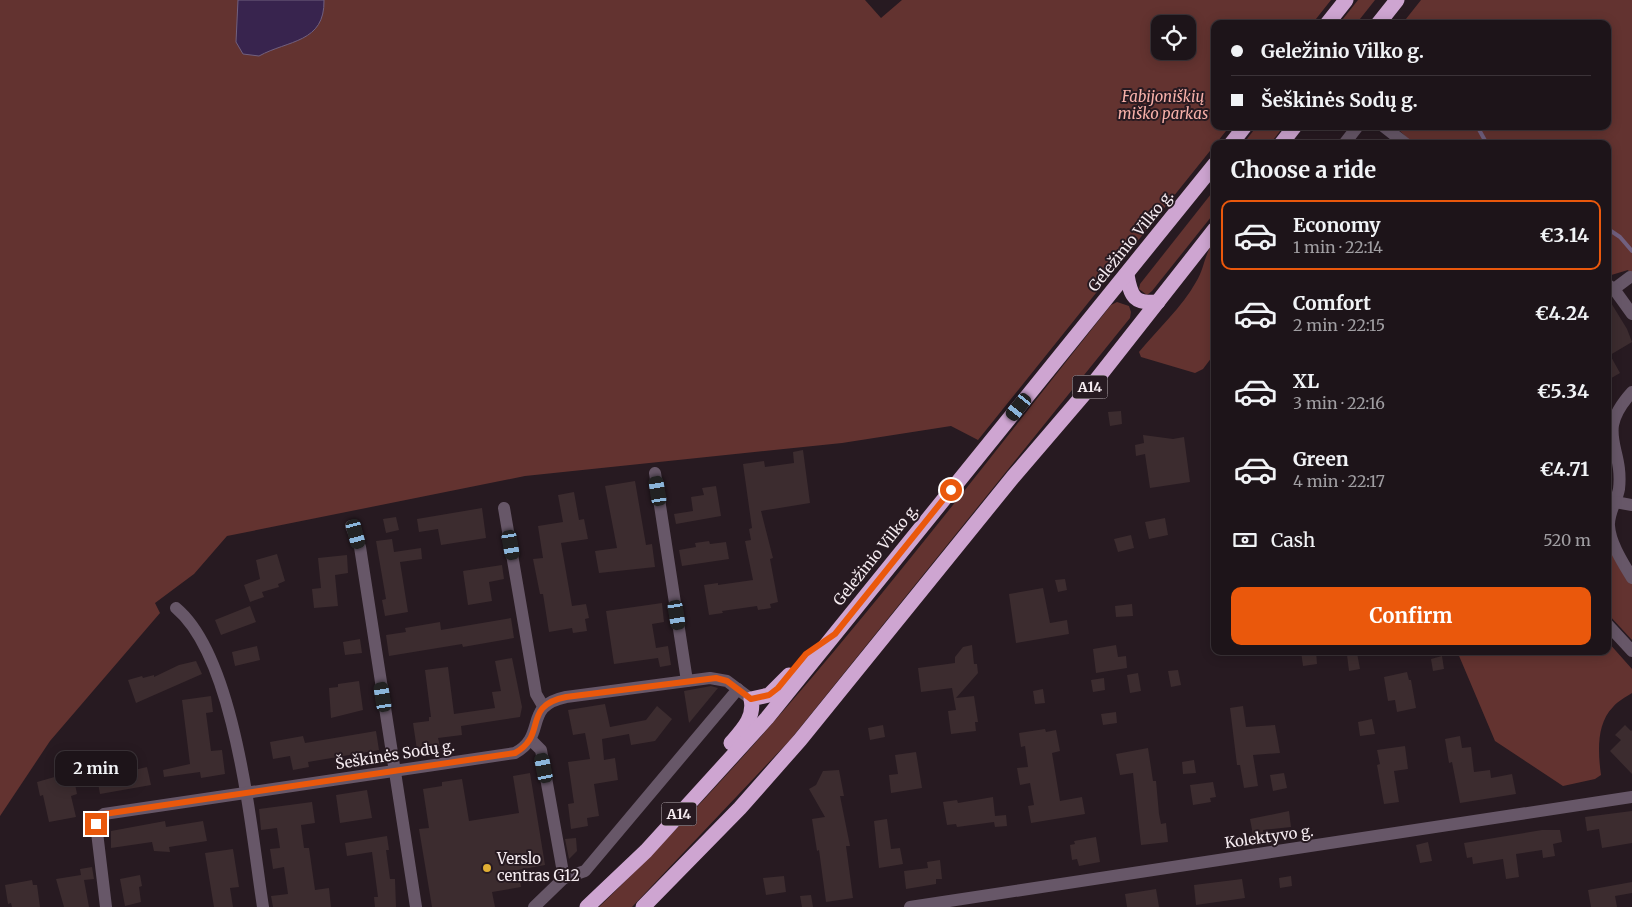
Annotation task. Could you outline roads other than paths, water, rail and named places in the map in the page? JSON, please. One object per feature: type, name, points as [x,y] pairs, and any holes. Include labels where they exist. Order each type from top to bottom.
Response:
[{"type":"highway","points":[[1330,20],[1346,0]]},
{"type":"highway","points":[[1381,20],[1397,0]]},
{"type":"highway","points":[[1234,140],[1242,130]]},
{"type":"highway","points":[[1284,140],[1292,130]]},
{"type":"highway","name":"Geležinio Vilko g.","points":[[587,907],[646,851],[766,718],[1211,169]]},
{"type":"highway","name":"A14","points":[[643,907],[740,808],[800,740],[1158,302],[1211,234]]},
{"type":"highway","points":[[1127,275],[1130,290],[1136,299],[1144,303],[1158,302]]},
{"type":"highway","points":[[701,790],[716,759],[750,718],[753,709],[751,699],[769,695],[778,688],[806,654],[835,634]]},
{"type":"street","points":[[1347,140],[1355,130]]},
{"type":"street","points":[[1389,130],[1401,140]]},
{"type":"street","points":[[1630,277],[1611,287],[1632,314]]},
{"type":"street","points":[[1611,513],[1619,488],[1612,432],[1613,421],[1617,410],[1632,392]]},
{"type":"street","points":[[655,473],[687,681]]},
{"type":"street","points":[[1615,502],[1632,505]]},
{"type":"street","points":[[504,508],[536,694],[543,706]]},
{"type":"street","points":[[351,526],[360,547],[416,907]]},
{"type":"street","points":[[1611,533],[1632,578]]},
{"type":"street","points":[[176,608],[193,625],[219,677],[227,702],[245,793],[263,907]]},
{"type":"street","points":[[1611,628],[1632,651]]},
{"type":"street","points":[[564,878],[541,750],[531,740],[538,713],[543,706],[566,697],[687,681],[723,679],[751,699]]},
{"type":"street","points":[[534,907],[564,878],[585,871],[738,689]]},
{"type":"street","name":"Šeškinės Sodų g.","points":[[106,907],[96,824],[99,816],[515,753],[531,740]]},
{"type":"street","name":"Kolektyvo g.","points":[[910,907],[1632,798]]},
{"type":"waterway","points":[[1479,130],[1485,140]]},
{"type":"waterway","points":[[1611,231],[1620,237],[1632,251]]},
{"type":"place","name":"Verslo centras G12","points":[[487,868]]},
{"type":"park label","name":"Fabijoniškių miško parkas","points":[[1163,106]]}]
